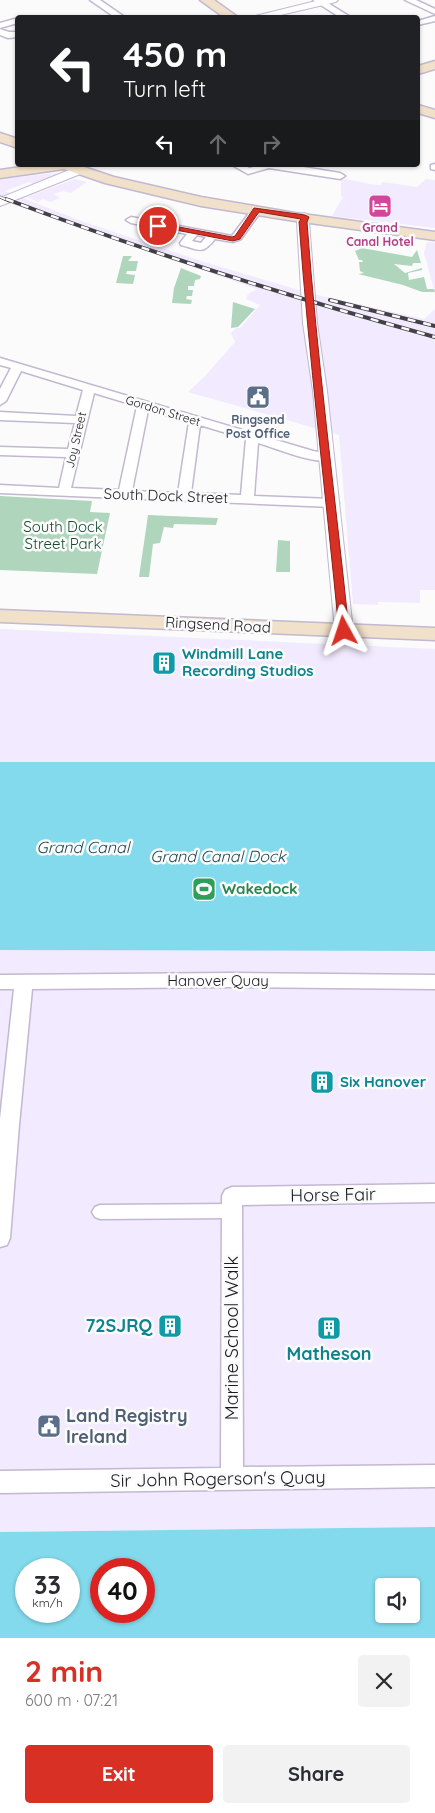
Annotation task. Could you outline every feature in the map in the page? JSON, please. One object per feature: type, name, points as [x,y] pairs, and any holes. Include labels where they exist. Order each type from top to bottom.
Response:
[{"type":"main road","points":[[206,0],[229,15]]},
{"type":"main road","points":[[420,69],[434,65]]},
{"type":"main road","points":[[420,110],[435,114]]},
{"type":"main road","points":[[0,137],[15,143]]},
{"type":"main road","points":[[0,174],[50,167]]},
{"type":"main road","points":[[70,167],[138,188],[257,210],[435,236]]},
{"type":"main road","points":[[79,170],[88,167]]},
{"type":"main road","name":"Ringsend Road","points":[[0,616],[435,634]]},
{"type":"street","points":[[94,0],[117,15]]},
{"type":"street","points":[[264,15],[319,1],[334,0]]},
{"type":"street","points":[[409,0],[435,12]]},
{"type":"street","points":[[319,1],[343,15]]},
{"type":"street","points":[[0,14],[15,20]]},
{"type":"street","points":[[420,22],[435,18]]},
{"type":"street","points":[[0,26],[15,20]]},
{"type":"street","points":[[0,32],[15,34]]},
{"type":"street","points":[[241,167],[248,171],[262,167]]},
{"type":"street","points":[[282,167],[340,176]]},
{"type":"street","points":[[0,202],[79,170]]},
{"type":"street","points":[[131,220],[194,232],[185,243],[204,247],[214,236],[233,239],[238,237],[257,210]]},
{"type":"street","points":[[305,217],[303,222],[310,322],[332,503],[344,631]]},
{"type":"street","name":"Gordon Street","points":[[0,361],[142,405],[312,455],[326,457]]},
{"type":"street","points":[[0,402],[18,366]]},
{"type":"street","name":"Joy Street","points":[[64,492],[89,389]]},
{"type":"street","points":[[125,494],[142,405]]},
{"type":"street","points":[[0,416],[80,420]]},
{"type":"street","points":[[184,497],[195,420]]},
{"type":"street","points":[[247,499],[252,437]]},
{"type":"street","points":[[0,451],[73,453]]},
{"type":"street","name":"South Dock Street","points":[[0,489],[332,503]]},
{"type":"street","name":"Hanover Quay","points":[[0,982],[241,980],[435,982]]},
{"type":"street","points":[[0,1238],[4,1125],[24,982]]},
{"type":"street","name":"Horse Fair","points":[[232,1204],[435,1193]]},
{"type":"street","points":[[100,1212],[232,1204]]},
{"type":"street","name":"Marine School Walk","points":[[232,1204],[232,1479]]},
{"type":"street","name":"Sir John Rogerson's Quay","points":[[0,1482],[435,1476]]},
{"type":"shaded area","points":[[55,173],[60,176],[34,185],[29,182],[5,191],[84,222],[204,262],[309,293],[424,319],[435,309],[435,590],[420,590],[420,603],[378,602],[378,605],[353,604],[339,435],[188,392],[235,342],[231,333],[236,328],[240,328],[260,305],[246,299],[248,294],[257,289],[0,200],[0,179]]},
{"type":"shaded area","points":[[341,178],[370,184],[380,185],[383,182],[417,187],[426,179],[435,180],[435,228],[332,216],[343,197],[341,196]]},
{"type":"shaded area","points":[[75,179],[87,182],[71,193],[63,191],[54,194],[60,198],[50,202],[43,199],[38,202],[27,197]]},
{"type":"shaded area","points":[[427,242],[435,243],[435,293],[424,253]]},
{"type":"shaded area","points":[[0,629],[435,649],[435,1527],[0,1532]]},
{"type":"green space","points":[[362,248],[412,257],[417,250],[421,263],[413,263],[412,266],[394,264],[405,273],[422,268],[422,270],[408,273],[409,280],[424,277],[427,289],[434,289],[435,292],[422,292],[403,285],[358,274],[364,273],[360,271],[359,262],[363,262],[359,260],[355,251]]},
{"type":"green space","points":[[123,256],[132,256],[128,261],[138,261],[136,271],[127,271],[126,274],[135,275],[133,284],[116,283]]},
{"type":"green space","points":[[181,268],[201,276],[200,279],[195,280],[194,286],[188,286],[188,290],[193,290],[192,296],[187,296],[186,299],[192,300],[191,304],[172,303],[174,288]]},
{"type":"green space","points":[[233,302],[255,309],[238,327],[231,328]]},
{"type":"green space","name":"South Dock Street Park","points":[[0,496],[92,501],[90,512],[110,513],[97,574],[0,570]]},
{"type":"green space","points":[[148,515],[218,518],[216,525],[174,524],[173,528],[164,527],[160,543],[153,544],[149,577],[139,577]]},
{"type":"green space","points":[[278,540],[290,541],[290,572],[276,572]]},
{"type":"water","name":"Grand Canal Dock","points":[[0,762],[435,762],[435,951],[0,950]]},
{"type":"water","points":[[435,1527],[435,1638],[0,1638],[0,1532]]},
{"type":"railway","points":[[0,197],[9,201]]},
{"type":"railway","points":[[6,199],[219,273],[435,337]]},
{"type":"railway","points":[[330,300],[435,326]]},
{"type":"place","name":"Grand Canal Hotel","points":[[380,206]]},
{"type":"place","name":"Ringsend Post Office","points":[[258,397]]},
{"type":"place","name":"Windmill Lane Recording Studios","points":[[164,663]]},
{"type":"place","name":"Wakedock","points":[[204,889]]},
{"type":"place","name":"Six Hanover","points":[[322,1082]]},
{"type":"place","name":"72SJRQ","points":[[170,1326]]},
{"type":"place","name":"Matheson","points":[[329,1328]]},
{"type":"place","name":"Land Registry Ireland","points":[[49,1426]]},
{"type":"route","points":[[158,226],[233,239],[238,237],[257,210],[305,217],[303,222],[310,322],[320,391],[344,631]]},
{"type":"water label","name":"Grand Canal","points":[[83,847]]}]
